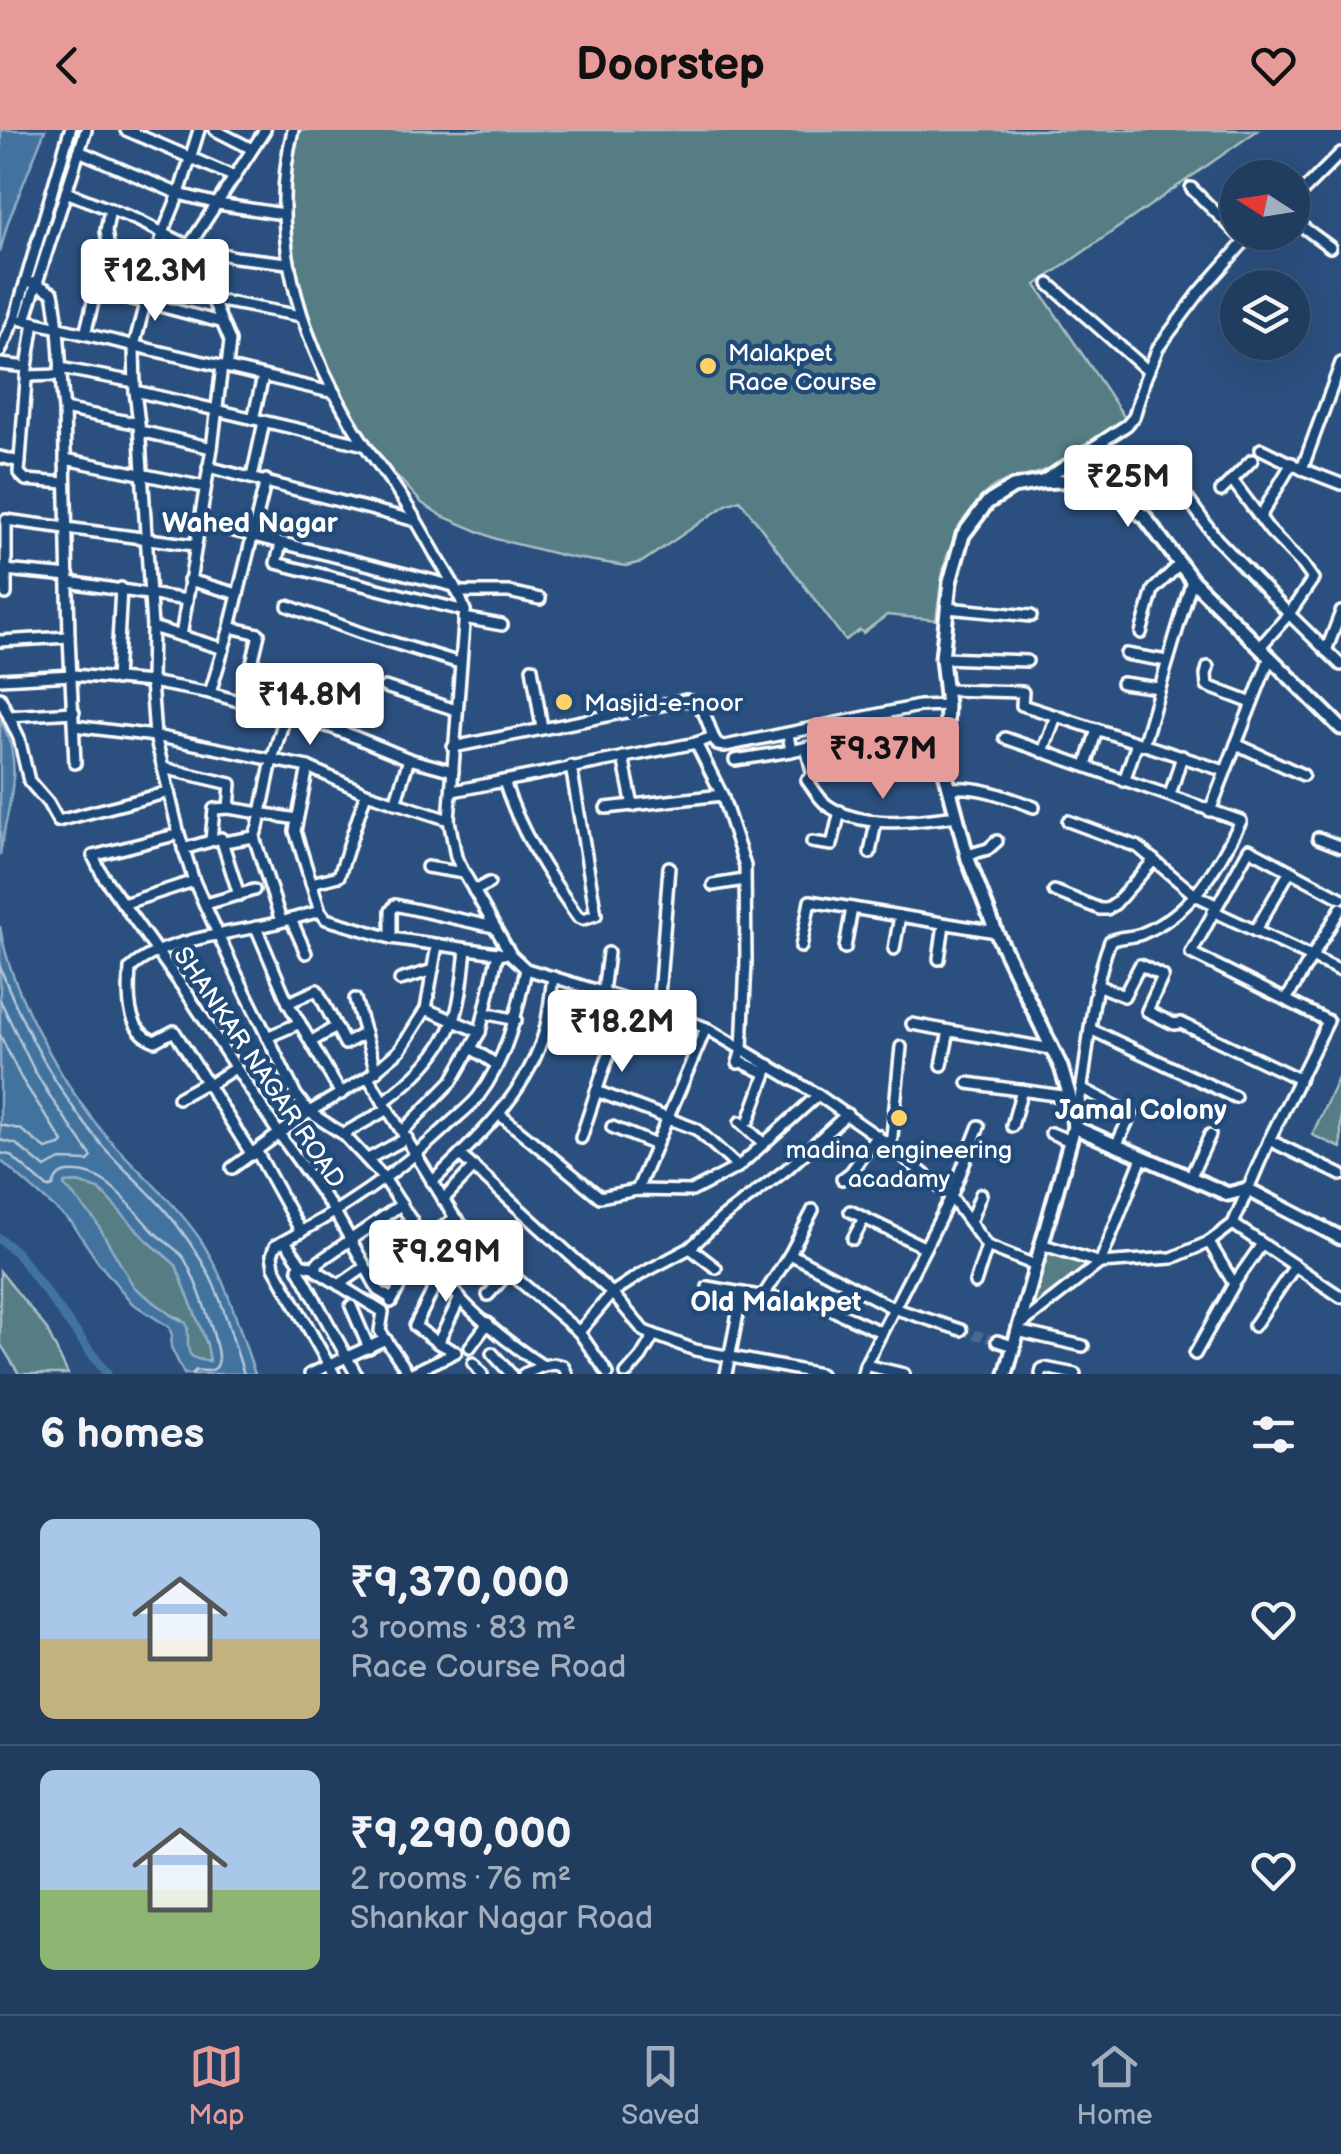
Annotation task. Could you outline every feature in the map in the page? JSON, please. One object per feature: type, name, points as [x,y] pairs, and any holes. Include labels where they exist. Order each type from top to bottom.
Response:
[{"type":"street","points":[[66,483],[23,479],[19,473],[27,372],[25,320],[70,130]]},
{"type":"street","points":[[32,282],[86,130]]},
{"type":"street","points":[[126,130],[235,178]]},
{"type":"street","points":[[199,130],[163,234],[134,346],[155,736],[183,849],[194,881],[296,1095],[310,1112],[343,1134],[384,1178],[460,1298],[543,1366]]},
{"type":"street","points":[[216,130],[252,149]]},
{"type":"street","points":[[265,130],[189,246],[176,276],[200,298],[301,316]]},
{"type":"street","points":[[292,130],[285,161],[282,214],[288,264],[301,316],[335,393],[457,589],[464,614],[449,820],[456,857],[511,955],[526,969],[658,1009],[706,1028],[742,1049],[767,1069],[818,1095],[877,1134],[951,1197],[986,1246],[1035,1265]]},
{"type":"street","points":[[79,151],[179,194],[282,214]]},
{"type":"street","points":[[1310,184],[1340,153]]},
{"type":"street","points":[[1191,188],[1220,216]]},
{"type":"street","points":[[66,192],[189,246],[235,258],[288,264]]},
{"type":"street","points":[[85,334],[108,242],[110,209]]},
{"type":"street","points":[[1310,233],[1330,247]]},
{"type":"street","points":[[1042,482],[1134,418],[1158,348],[1237,250]]},
{"type":"street","points":[[32,282],[52,293],[59,328],[75,763]]},
{"type":"street","points":[[1049,284],[1148,371]]},
{"type":"street","points":[[97,292],[220,322]]},
{"type":"street","points":[[181,636],[215,411],[230,341],[213,300]]},
{"type":"street","points":[[25,320],[335,393]]},
{"type":"street","points":[[0,352],[25,320]]},
{"type":"street","points":[[1260,517],[1297,466],[1341,363]]},
{"type":"street","points":[[0,364],[27,372],[60,372],[135,386],[215,411],[365,445]]},
{"type":"street","points":[[252,477],[263,377]]},
{"type":"street","points":[[64,409],[212,448]]},
{"type":"street","points":[[1262,449],[1341,484]]},
{"type":"street","points":[[1156,455],[1216,538],[1341,665]]},
{"type":"street","points":[[0,458],[20,462]]},
{"type":"street","points":[[65,459],[205,487]]},
{"type":"street","points":[[1221,491],[1252,460]]},
{"type":"street","points":[[208,466],[416,522]]},
{"type":"street","points":[[210,693],[266,480]]},
{"type":"street","points":[[1074,1127],[1061,1067],[996,932],[967,855],[946,772],[947,705],[942,658],[950,582],[963,535],[986,503],[1013,487],[1075,480],[1114,494],[1146,517],[1192,580],[1341,728]]},
{"type":"street","points":[[1232,480],[1313,579],[1259,648]]},
{"type":"street","points":[[6,594],[3,519],[194,545]]},
{"type":"street","points":[[198,522],[457,589],[509,592],[540,599]]},
{"type":"street","points":[[282,544],[276,563],[502,624]]},
{"type":"street","points":[[1141,632],[1153,590],[1179,565]]},
{"type":"street","points":[[6,570],[187,600]]},
{"type":"street","points":[[189,580],[238,594]]},
{"type":"street","points":[[1124,781],[1160,688],[1192,580]]},
{"type":"street","points":[[116,680],[121,588]]},
{"type":"street","points":[[288,606],[460,663]]},
{"type":"street","points":[[947,608],[1031,616]]},
{"type":"street","points":[[1326,651],[1341,612]]},
{"type":"street","points":[[152,626],[224,650]]},
{"type":"street","points":[[230,627],[259,634],[242,701]]},
{"type":"street","points":[[0,640],[69,637]]},
{"type":"street","points":[[1126,654],[1167,661]]},
{"type":"street","points":[[942,658],[1027,660]]},
{"type":"street","points":[[1210,811],[1270,658]]},
{"type":"street","points":[[1208,667],[1208,686],[1252,703]]},
{"type":"street","points":[[532,668],[542,728]]},
{"type":"street","points":[[0,679],[73,675],[151,682],[210,693],[333,728],[409,759],[454,772]]},
{"type":"street","points":[[333,728],[346,682]]},
{"type":"street","points":[[1122,684],[1160,688]]},
{"type":"street","points":[[385,687],[456,710]]},
{"type":"street","points":[[946,690],[1022,692],[1022,705],[1226,772]]},
{"type":"street","points":[[0,698],[19,738],[29,781],[58,821],[170,792]]},
{"type":"street","points":[[453,747],[686,700],[702,708],[712,737],[718,745],[726,746],[919,706],[947,705]]},
{"type":"street","points":[[9,716],[74,712]]},
{"type":"street","points":[[286,713],[254,837],[286,920],[306,953]]},
{"type":"street","points":[[1044,752],[1056,716]]},
{"type":"street","points":[[864,718],[875,754]]},
{"type":"street","points":[[74,726],[155,736],[308,767],[395,804],[449,820]]},
{"type":"street","points":[[1086,766],[1097,729]]},
{"type":"street","points":[[788,734],[791,750]]},
{"type":"street","points":[[452,791],[712,737]]},
{"type":"street","points":[[735,760],[871,738]]},
{"type":"street","points":[[847,758],[871,738]]},
{"type":"street","points":[[1005,738],[1241,821],[1212,874],[1180,911],[1136,936],[1110,942],[1097,985],[1074,1127],[1006,1374]]},
{"type":"street","points":[[696,743],[722,795],[744,866],[746,962],[738,1062],[767,1069]]},
{"type":"street","points":[[1236,744],[1303,775]]},
{"type":"street","points":[[806,748],[813,775],[808,780],[824,804],[876,821],[905,823],[957,816]]},
{"type":"street","points":[[1170,795],[1182,756]]},
{"type":"street","points":[[623,757],[633,806]]},
{"type":"street","points":[[395,804],[409,759]]},
{"type":"street","points":[[504,781],[513,811],[554,883],[583,919],[596,916],[571,766]]},
{"type":"street","points":[[308,767],[295,831],[320,912],[326,918],[392,938],[511,955]]},
{"type":"street","points":[[162,768],[231,784],[229,808]]},
{"type":"street","points":[[951,788],[970,787],[1034,807]]},
{"type":"street","points":[[311,884],[339,876],[366,793]]},
{"type":"street","points":[[606,808],[722,795]]},
{"type":"street","points":[[211,840],[214,808],[297,819]]},
{"type":"street","points":[[812,842],[832,845],[840,811]]},
{"type":"street","points":[[870,854],[876,821]]},
{"type":"street","points":[[1068,821],[1138,847],[1215,908],[1341,971]]},
{"type":"street","name":"SHANKAR NAGAR ROAD","points":[[179,834],[93,856],[335,1212],[379,1291],[392,1299]]},
{"type":"street","points":[[224,842],[254,837]]},
{"type":"street","points":[[183,849],[222,838],[239,895]]},
{"type":"street","points":[[1318,838],[1341,846]]},
{"type":"street","points":[[967,855],[988,849],[997,841]]},
{"type":"street","points":[[1229,843],[1246,853]]},
{"type":"street","points":[[988,849],[992,860]]},
{"type":"street","points":[[1341,898],[1249,849],[1191,953],[1341,1028]]},
{"type":"street","points":[[1054,891],[1100,910],[1107,909],[1116,904],[1154,860]]},
{"type":"street","points":[[427,866],[464,874]]},
{"type":"street","points":[[658,1009],[669,866]]},
{"type":"street","points":[[1255,931],[1290,871]]},
{"type":"street","points":[[714,885],[744,880]]},
{"type":"street","points":[[123,904],[194,881]]},
{"type":"street","points":[[474,891],[489,883]]},
{"type":"street","points":[[206,904],[254,890]]},
{"type":"street","points":[[802,948],[810,901],[996,932]]},
{"type":"street","points":[[392,938],[394,905],[494,927]]},
{"type":"street","points":[[845,948],[852,908]]},
{"type":"street","points":[[1286,1000],[1341,908]]},
{"type":"street","points":[[301,1232],[255,1153],[174,1031],[154,1041],[143,1035],[134,1021],[128,997],[130,969],[140,959],[218,933],[320,912]]},
{"type":"street","points":[[894,949],[900,916]]},
{"type":"street","points":[[938,959],[944,924]]},
{"type":"street","points":[[256,928],[288,1004],[340,1094]]},
{"type":"street","points":[[232,1168],[310,1112],[372,1074],[400,1050],[426,1009],[437,945]]},
{"type":"street","points":[[343,1134],[386,1106],[434,1055],[454,1020],[466,950]]},
{"type":"street","points":[[368,1160],[405,1134],[452,1081],[480,1032],[498,953]]},
{"type":"street","points":[[603,992],[608,953]]},
{"type":"street","points":[[1097,985],[1124,996],[1140,965],[1163,976],[1147,1011],[1299,1079]]},
{"type":"street","points":[[332,1370],[274,1267],[272,1252],[275,1246],[335,1212],[416,1155],[477,1098],[516,1020],[526,969]]},
{"type":"street","points":[[400,980],[433,970]]},
{"type":"street","points":[[432,1182],[499,1114],[527,1074],[543,1037],[553,978]]},
{"type":"street","points":[[288,1004],[318,990],[345,1044],[365,1033]]},
{"type":"street","points":[[355,999],[372,1074],[386,1106],[455,1218],[509,1272],[579,1332],[608,1374]]},
{"type":"street","points":[[581,1138],[606,1059],[632,1001]]},
{"type":"street","points":[[426,1009],[480,1032]]},
{"type":"street","points":[[485,1013],[516,1020]]},
{"type":"street","points":[[1041,1244],[1100,1263],[1172,1258],[1209,1242],[1233,1224],[1328,1021]]},
{"type":"street","points":[[267,1037],[300,1023]]},
{"type":"street","points":[[912,1024],[1051,1050]]},
{"type":"street","points":[[312,1041],[336,1027]]},
{"type":"street","points":[[638,1190],[706,1028]]},
{"type":"street","points":[[1090,1028],[1235,1097]]},
{"type":"street","points":[[942,1065],[948,1031]]},
{"type":"street","points":[[891,1146],[901,1047]]},
{"type":"street","points":[[471,1048],[497,1064]]},
{"type":"street","points":[[178,1098],[236,1068]]},
{"type":"street","points":[[763,1143],[744,1121],[767,1069]]},
{"type":"street","points":[[968,1083],[1070,1097]]},
{"type":"street","points":[[1083,1089],[1131,1114],[1116,1146]]},
{"type":"street","points":[[1012,1126],[1022,1090]]},
{"type":"street","points":[[596,1091],[696,1129],[738,1167]]},
{"type":"street","points":[[499,1114],[600,1197],[638,1190],[692,1191],[738,1167],[818,1095]]},
{"type":"street","points":[[579,1332],[612,1293],[690,1248],[847,1114]]},
{"type":"street","points":[[904,1374],[864,1370],[951,1197],[978,1126]]},
{"type":"street","points":[[612,1127],[656,1145]]},
{"type":"street","points":[[1074,1127],[1228,1194],[1247,1189],[1341,1238]]},
{"type":"street","points":[[1051,1133],[1070,1141]]},
{"type":"street","points":[[842,1179],[877,1134]]},
{"type":"street","points":[[1190,1178],[1210,1135]]},
{"type":"street","points":[[1269,1140],[1341,1176]]},
{"type":"street","points":[[460,1154],[612,1293],[644,1332],[729,1358],[820,1374]]},
{"type":"street","points":[[1018,1329],[1100,1263],[1142,1158]]},
{"type":"street","points":[[444,1200],[474,1167]]},
{"type":"street","points":[[970,1222],[980,1194]]},
{"type":"street","points":[[316,1268],[317,1263],[402,1204]]},
{"type":"street","points":[[762,1296],[813,1210]]},
{"type":"street","points":[[850,1211],[924,1247]]},
{"type":"street","points":[[425,1240],[455,1218]]},
{"type":"street","points":[[852,1239],[864,1218]]},
{"type":"street","points":[[387,1236],[412,1220]]},
{"type":"street","points":[[1233,1224],[1341,1296]]},
{"type":"street","points":[[286,1241],[301,1264],[316,1268],[383,1312]]},
{"type":"street","points":[[1209,1242],[1234,1284]]},
{"type":"street","points":[[1196,1354],[1234,1284],[1262,1244]]},
{"type":"street","points":[[975,1283],[986,1246]]},
{"type":"street","points":[[690,1248],[716,1268]]},
{"type":"street","points":[[790,1254],[893,1308],[962,1330]]},
{"type":"street","points":[[412,1263],[383,1312],[380,1331],[409,1374],[455,1354],[415,1323],[443,1270]]},
{"type":"street","points":[[1254,1326],[1295,1266]]},
{"type":"street","points":[[339,1285],[365,1267]]},
{"type":"street","points":[[298,1268],[356,1374]]},
{"type":"street","points":[[488,1295],[509,1272]]},
{"type":"street","points":[[708,1287],[823,1306],[881,1332]]},
{"type":"street","points":[[726,1374],[742,1292]]},
{"type":"street","points":[[438,1343],[460,1298]]},
{"type":"street","points":[[351,1306],[369,1348]]},
{"type":"street","points":[[470,1347],[488,1323]]},
{"type":"street","points":[[1018,1329],[1083,1346]]},
{"type":"street","points":[[626,1374],[654,1335]]},
{"type":"street","points":[[316,1373],[332,1370],[386,1339]]},
{"type":"street","points":[[997,1341],[1012,1346]]},
{"type":"street","points":[[492,1354],[510,1374]]},
{"type":"street","points":[[473,1362],[482,1374]]},
{"type":"street","points":[[524,1374],[554,1364],[564,1366],[567,1374]]},
{"type":"street","points":[[1041,1374],[1046,1368],[1075,1374]]},
{"type":"green space","name":"Malakpet Race Course","points":[[296,130],[1258,130],[1036,285],[1125,418],[1064,462],[1002,483],[984,494],[949,552],[936,620],[887,615],[863,633],[860,630],[845,640],[740,500],[726,505],[642,562],[626,566],[496,539],[422,503],[385,463],[355,422],[336,390],[305,315],[293,275],[284,212]]},
{"type":"green space","points":[[1341,1072],[1341,1148],[1312,1135]]},
{"type":"green space","points":[[78,1182],[99,1189],[176,1265],[210,1360],[192,1356],[187,1348],[188,1329],[180,1318],[134,1287],[63,1185]]},
{"type":"green space","points":[[1046,1248],[1090,1262],[1092,1267],[1032,1311],[1029,1309]]},
{"type":"green space","points":[[0,1271],[46,1328],[68,1374],[19,1374],[0,1343]]},
{"type":"water","points":[[1,130],[45,130],[0,252]]},
{"type":"water","points":[[0,720],[8,736],[13,770],[0,855]]},
{"type":"water","points":[[0,926],[15,979],[57,1066],[107,1137],[200,1239],[225,1288],[255,1374],[184,1374],[171,1347],[169,1327],[132,1303],[72,1223],[0,1160]],"holes":[[[78,1182],[99,1189],[176,1265],[210,1361],[190,1354],[186,1323],[134,1287],[95,1220],[64,1185]]]},
{"type":"waterway","points":[[0,1239],[17,1253],[107,1374]]},
{"type":"tunnel","points":[[961,1330],[997,1341]]},
{"type":"place","name":"Malakpet Race Course","points":[[708,366]]},
{"type":"place","name":"Masjid-e-noor","points":[[564,702]]},
{"type":"place","name":"madina engineering acadamy","points":[[899,1118]]},
{"type":"district","name":"Wahed Nagar","points":[[250,522]]},
{"type":"district","name":"Jamal Colony","points":[[1141,1109]]},
{"type":"district","name":"Old Malakpet","points":[[776,1301]]}]
